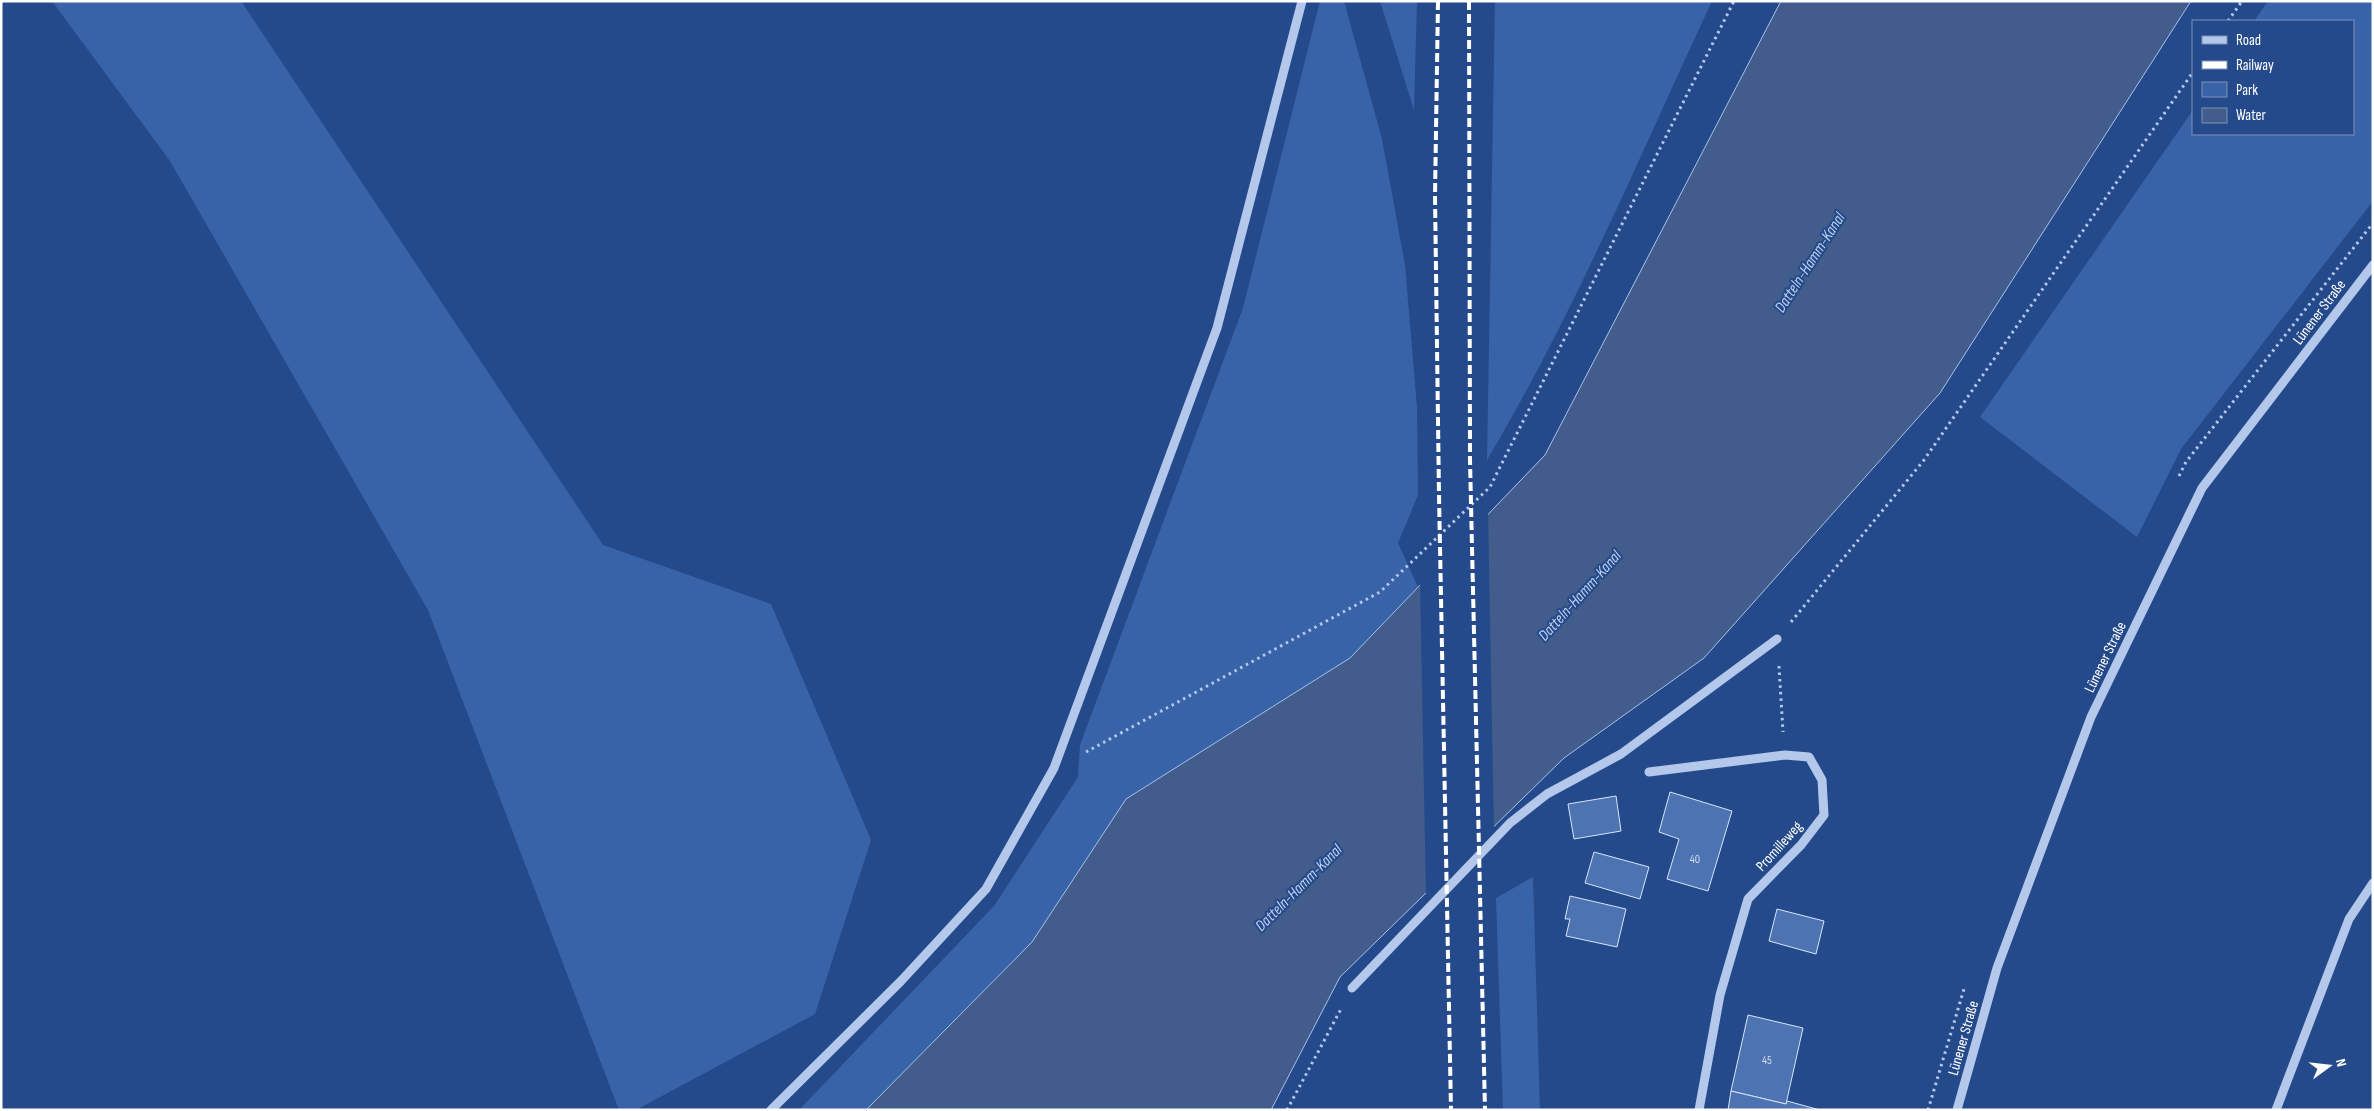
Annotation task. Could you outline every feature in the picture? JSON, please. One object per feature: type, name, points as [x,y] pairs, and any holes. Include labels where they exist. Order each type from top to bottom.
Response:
[{"type":"street","points":[[770,1110],[901,981],[986,889],[1054,768],[1217,328],[1302,1]]},
{"type":"street","name":"Lünener Straße","points":[[1957,1110],[1997,968],[2091,717],[2202,488],[2373,265]]},
{"type":"street","points":[[1352,988],[1510,824],[1547,794],[1621,754],[1777,639]]},
{"type":"street","name":"Promilleweg","points":[[1649,772],[1785,755],[1809,757],[1822,780],[1824,815],[1800,844],[1748,899],[1720,995],[1699,1110]]},
{"type":"street","points":[[2276,1110],[2349,919],[2373,883]]},
{"type":"path","points":[[1054,768],[1380,592],[1490,487],[1734,1]]},
{"type":"path","points":[[2229,20],[2242,1]]},
{"type":"path","points":[[1785,755],[1777,639],[1924,460],[2192,73]]},
{"type":"path","points":[[1287,1110],[1352,988]]},
{"type":"green space","points":[[52,1],[241,1],[603,545],[771,604],[871,840],[815,1014],[636,1110],[619,1110],[428,610],[170,161]]},
{"type":"green space","points":[[1320,1],[1344,1],[1382,139],[1405,265],[1417,408],[1418,495],[1398,543],[1418,587],[1350,658],[1126,799],[1032,942],[866,1110],[799,1110],[994,906],[1078,777],[1080,745],[1243,308]]},
{"type":"green space","points":[[1380,1],[1417,1],[1414,110]]},
{"type":"green space","points":[[1495,1],[1712,1],[1577,291],[1519,405],[1487,460]]},
{"type":"green space","points":[[2268,1],[2373,1],[2373,201],[2181,449],[2137,537],[1980,417],[2192,111],[2192,135],[2354,135],[2354,20],[2255,20]]},
{"type":"green space","points":[[1533,877],[1540,1110],[1503,1110],[1496,898]]},
{"type":"water","name":"Datteln-Hamm-Kanal","points":[[1781,1],[2191,1],[1940,393],[1704,658],[1564,758],[1340,977],[1271,1110],[866,1110],[1032,942],[1126,799],[1350,658],[1545,455]]},
{"type":"pier","points":[[1488,511],[1494,830],[1426,897],[1420,582]]},
{"type":"building","points":[[1670,792],[1732,811],[1708,891],[1667,879],[1679,839],[1659,832]]},
{"type":"building","points":[[1616,796],[1621,831],[1574,839],[1568,804]]},
{"type":"building","points":[[1594,852],[1649,867],[1640,899],[1585,883]]},
{"type":"building","points":[[1570,896],[1626,909],[1617,947],[1566,936],[1570,919],[1565,919]]},
{"type":"building","points":[[1777,909],[1824,921],[1816,954],[1769,941]]},
{"type":"building","points":[[1748,1015],[1803,1028],[1786,1104],[1731,1091]]},
{"type":"building","points":[[1731,1091],[1786,1104],[1787,1101],[1820,1110],[1728,1110]]},
{"type":"railway","points":[[1438,1],[1435,196],[1451,1110]]},
{"type":"railway","points":[[1469,1],[1470,460],[1485,1110]]}]
